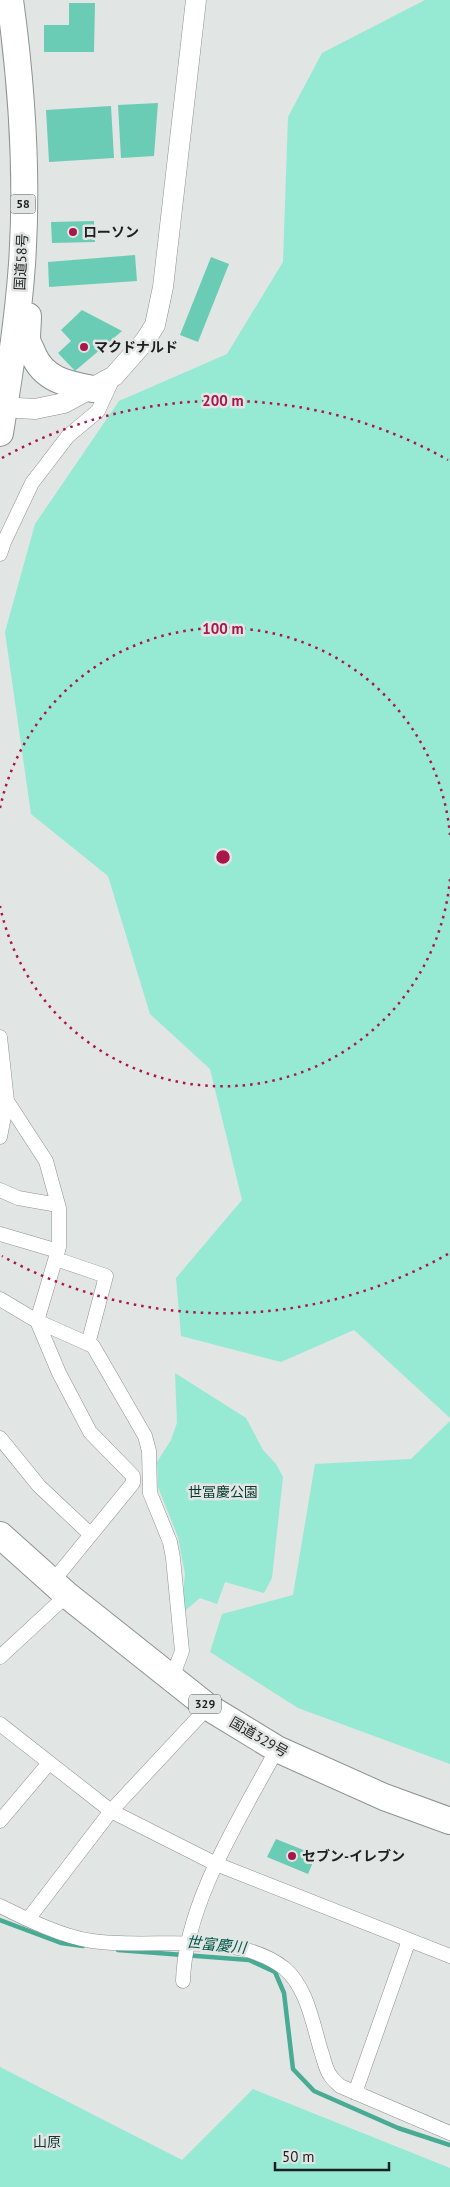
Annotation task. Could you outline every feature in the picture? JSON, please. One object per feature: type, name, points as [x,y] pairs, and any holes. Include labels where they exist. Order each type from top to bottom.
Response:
[{"type":"highway","name":"国道58号","points":[[1,416],[13,353],[22,263],[24,150],[19,62],[10,0]]},
{"type":"highway","points":[[22,263],[28,294],[27,341],[35,360],[54,379],[66,384],[103,382]]},
{"type":"highway","name":"国道329号","points":[[0,1535],[60,1588],[208,1707],[277,1749],[384,1797],[450,1821]]},
{"type":"street","points":[[1,416],[64,403],[103,382],[146,341],[156,325],[163,288],[196,0]]},
{"type":"street","points":[[0,554],[32,483],[68,436],[98,411],[103,382]]},
{"type":"street","points":[[0,1037],[4,1109],[0,1137]]},
{"type":"street","points":[[0,1657],[60,1588],[90,1534],[132,1483],[133,1476],[90,1432],[58,1373],[37,1321],[57,1255],[58,1205],[46,1161],[4,1109]]},
{"type":"street","points":[[0,1190],[18,1198],[58,1205]]},
{"type":"street","points":[[0,1234],[106,1276],[88,1344]]},
{"type":"street","points":[[0,1299],[37,1321],[93,1346],[140,1428],[149,1452],[150,1493],[170,1542],[174,1568],[182,1651],[172,1678]]},
{"type":"street","points":[[46,1344],[65,1334]]},
{"type":"street","points":[[0,1438],[39,1486],[90,1534]]},
{"type":"street","points":[[29,1918],[110,1811],[208,1707]]},
{"type":"street","points":[[0,1724],[110,1811],[216,1864],[450,1956]]},
{"type":"street","points":[[183,1981],[186,1943],[216,1864],[277,1749]]},
{"type":"street","points":[[0,1821],[49,1763]]},
{"type":"street","points":[[0,1906],[60,1932],[91,1941],[186,1943],[245,1949],[269,1959],[290,1974],[306,2000],[329,2075],[340,2086],[450,2133]]},
{"type":"street","points":[[354,2093],[409,1940]]},
{"type":"green space","points":[[425,0],[450,0],[450,1418],[354,1330],[281,1362],[181,1336],[176,1278],[242,1200],[210,1069],[150,1014],[108,876],[31,814],[5,632],[35,524],[119,401],[227,354],[283,262],[288,117],[322,53]]},
{"type":"green space","name":"世冨慶公園","points":[[175,1373],[246,1418],[263,1450],[276,1464],[283,1477],[272,1578],[264,1593],[225,1582],[217,1604],[200,1598],[181,1614],[185,1574],[178,1537],[158,1487],[157,1462],[171,1440],[177,1423]]},
{"type":"green space","points":[[450,1421],[450,1764],[298,1708],[210,1652],[222,1614],[293,1595],[315,1464],[411,1459]]},
{"type":"green space","name":"山原","points":[[0,2067],[182,2160],[253,2089],[450,2168],[450,2187],[0,2187]]},
{"type":"building","points":[[69,3],[95,3],[94,52],[44,52],[44,25],[69,25]]},
{"type":"building","points":[[158,103],[154,156],[121,158],[118,105]]},
{"type":"building","points":[[111,106],[114,158],[49,162],[46,110]]},
{"type":"building","name":"ローソン","points":[[94,221],[95,242],[52,243],[51,222]]},
{"type":"building","points":[[135,255],[137,281],[49,287],[48,262]]},
{"type":"building","points":[[211,257],[229,264],[198,342],[180,335]]},
{"type":"building","name":"マクドナルド","points":[[82,310],[122,331],[75,371],[58,353],[71,341],[61,330]]},
{"type":"building","name":"セブン-イレブン","points":[[276,1839],[316,1855],[308,1874],[267,1857]]},
{"type":"waterway","name":"世富慶川","points":[[0,1920],[61,1943],[83,1946]]},
{"type":"waterway","name":"世富慶川","points":[[118,1950],[249,1960],[275,1972],[284,1993],[293,2069],[314,2091],[398,2128],[450,2145]]},
{"type":"place","name":"ローソン","points":[[73,232]]},
{"type":"place","name":"マクドナルド","points":[[84,347]]},
{"type":"place","name":"セブン-イレブン","points":[[292,1856]]}]
